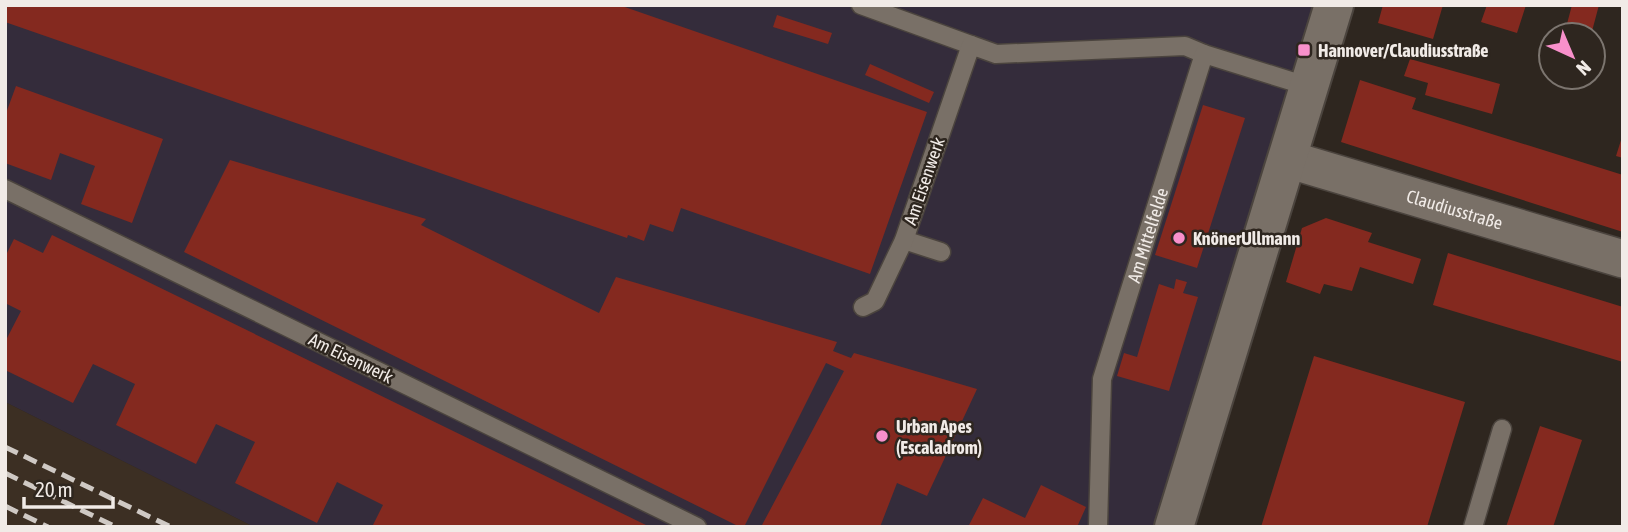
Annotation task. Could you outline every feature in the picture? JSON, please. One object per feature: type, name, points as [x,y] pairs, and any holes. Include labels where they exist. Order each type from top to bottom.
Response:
[{"type":"street","points":[[1174,527],[1334,5]]},
{"type":"street","name":"Claudiusstraße","points":[[1287,159],[1623,259]]},
{"type":"lane","points":[[861,5],[996,54],[1185,46],[1307,86]]},
{"type":"lane","name":"Am Eisenwerk","points":[[863,307],[875,301],[904,240],[971,45]]},
{"type":"lane","name":"Am Mittelfelde","points":[[1098,527],[1097,377],[1204,54]]},
{"type":"lane","name":"Am Eisenwerk","points":[[5,190],[697,527]]},
{"type":"lane","points":[[904,240],[941,252]]},
{"type":"lane","points":[[1473,527],[1502,429]]},
{"type":"shaded area","points":[[5,5],[1334,5],[1174,527],[254,527],[5,402]]},
{"type":"shaded area","points":[[5,402],[254,527],[5,527]]},
{"type":"building","points":[[5,5],[619,5],[927,112],[870,274],[681,208],[673,232],[650,224],[644,241],[628,235],[627,238],[5,22]]},
{"type":"building","points":[[1383,5],[1443,5],[1433,39],[1378,23]]},
{"type":"building","points":[[1487,5],[1526,5],[1517,33],[1481,22]]},
{"type":"building","points":[[1572,5],[1599,5],[1595,21],[1568,21]]},
{"type":"building","points":[[777,15],[832,33],[828,44],[773,27]]},
{"type":"building","points":[[1410,59],[1500,84],[1492,114],[1425,95],[1428,83],[1404,76]]},
{"type":"building","points":[[870,64],[934,92],[929,103],[865,75]]},
{"type":"building","points":[[1360,80],[1416,98],[1412,109],[1623,175],[1623,232],[1341,142]]},
{"type":"building","points":[[16,86],[163,139],[132,223],[81,204],[95,166],[60,153],[51,180],[5,163],[5,116]]},
{"type":"building","points":[[1203,105],[1245,118],[1197,268],[1155,255]]},
{"type":"building","points":[[1623,137],[1623,158],[1616,156]]},
{"type":"building","points":[[230,160],[426,219],[421,225],[599,313],[616,277],[837,342],[833,351],[851,358],[854,353],[977,389],[927,496],[897,483],[880,527],[761,527],[844,371],[826,363],[744,527],[740,527],[184,252]]},
{"type":"building","points":[[1326,218],[1372,233],[1368,242],[1421,259],[1413,284],[1360,267],[1352,291],[1324,284],[1320,294],[1286,282],[1302,228]]},
{"type":"building","points":[[52,235],[650,527],[372,527],[383,505],[337,482],[317,523],[235,483],[255,442],[216,424],[196,464],[116,425],[135,384],[93,364],[73,403],[5,370],[5,342],[21,311],[5,303],[5,257],[14,239],[43,253]]},
{"type":"building","points":[[1448,253],[1623,307],[1623,362],[1433,305]]},
{"type":"building","points":[[1176,279],[1187,282],[1183,293],[1198,297],[1169,391],[1117,376],[1124,353],[1137,357],[1159,284],[1174,289]]},
{"type":"building","points":[[1314,356],[1465,402],[1427,527],[1261,527]]},
{"type":"building","points":[[1540,426],[1582,440],[1553,527],[1506,527]]},
{"type":"building","points":[[1041,485],[1086,507],[1077,527],[968,527],[983,498],[1025,518]]},
{"type":"railway","points":[[5,447],[171,527]]},
{"type":"railway","points":[[5,473],[116,527]]},
{"type":"railway","points":[[5,506],[48,527]]},
{"type":"place","name":"Hannover/Claudiusstraße","points":[[1304,50]]},
{"type":"place","name":"KnönerUllmann","points":[[1179,238]]},
{"type":"place","name":"Urban Apes (Escaladrom)","points":[[882,436]]}]
